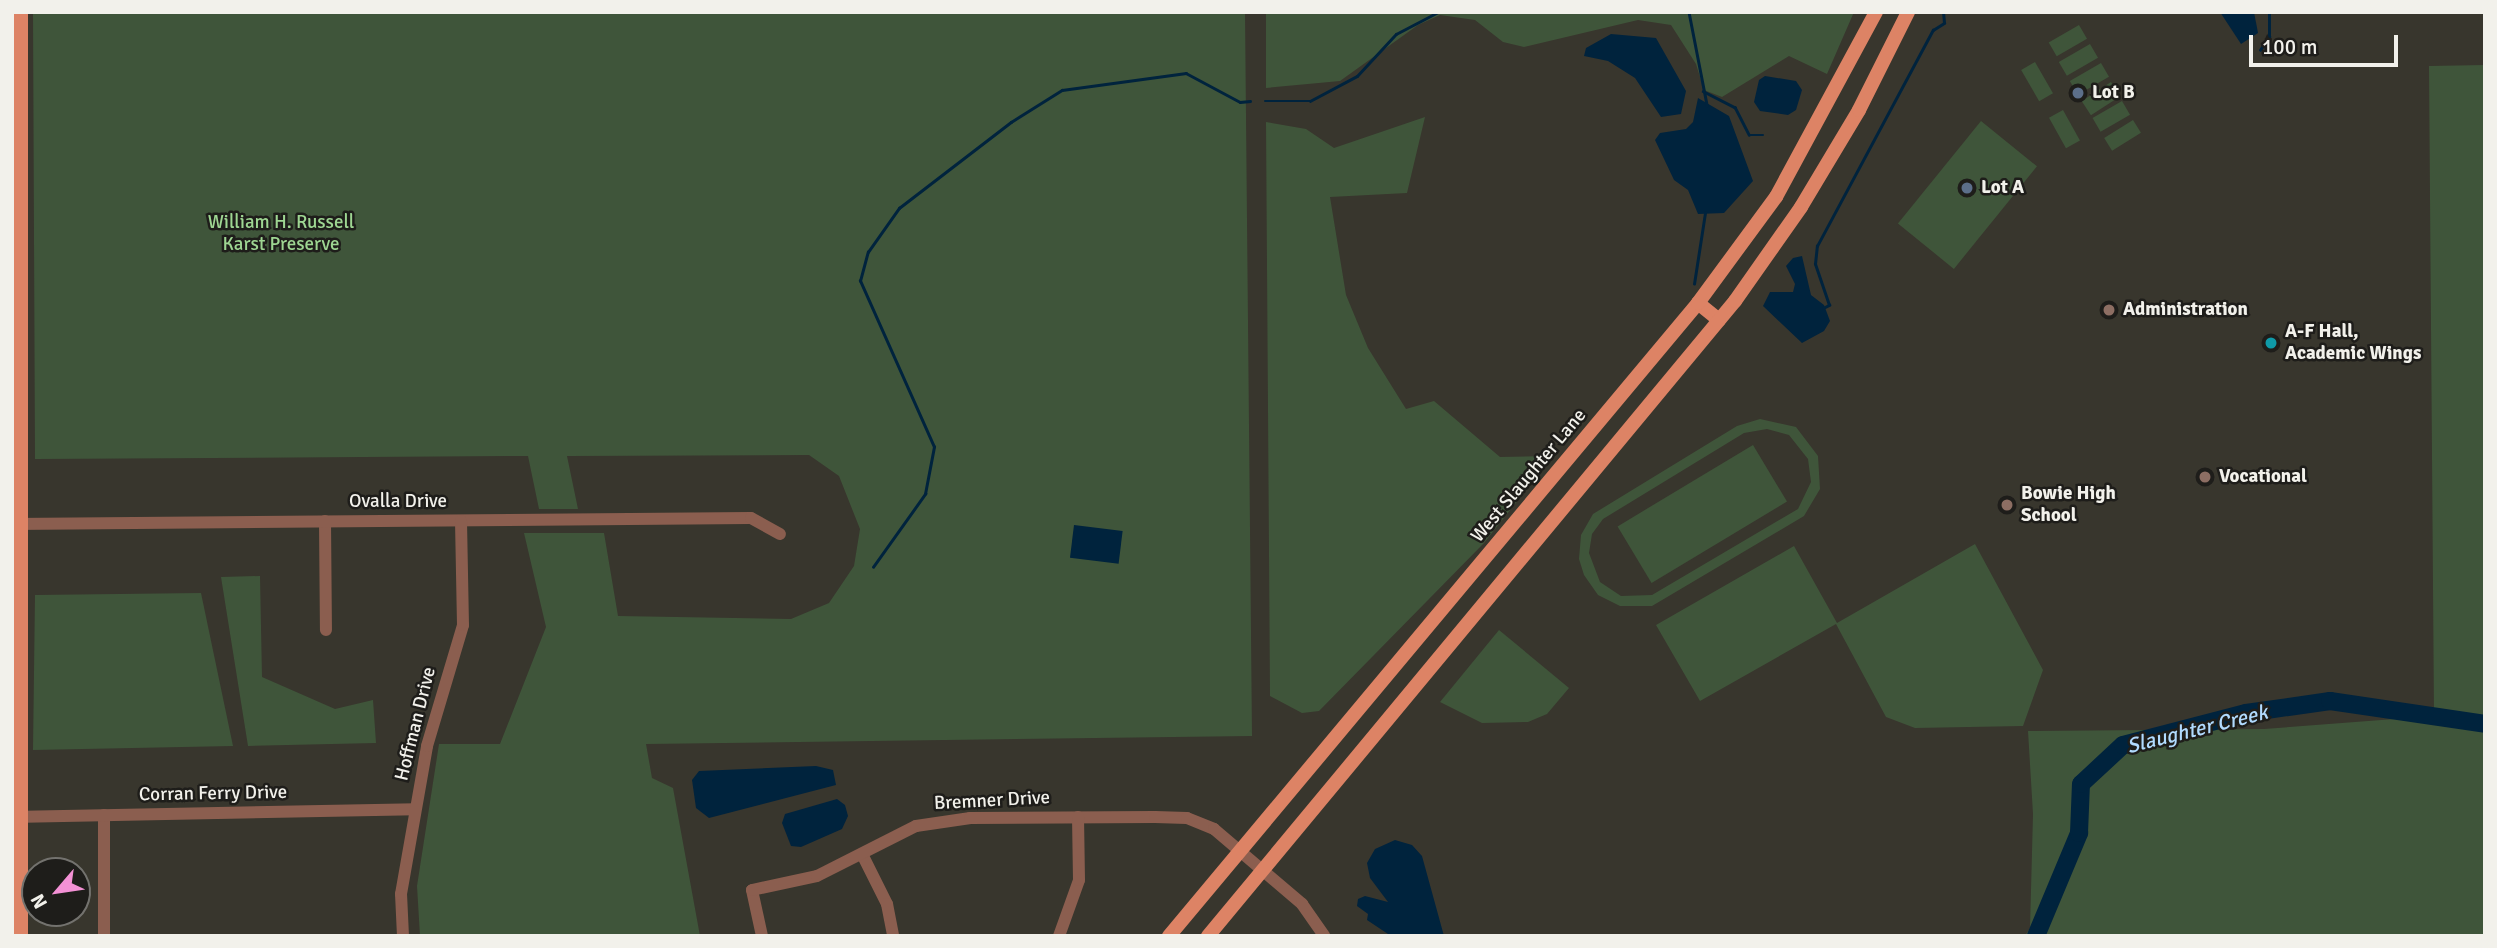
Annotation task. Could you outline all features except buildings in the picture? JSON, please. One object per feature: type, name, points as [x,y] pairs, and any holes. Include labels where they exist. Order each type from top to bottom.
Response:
[{"type":"main road","points":[[21,12],[17,432],[17,817],[21,936]]},
{"type":"main road","name":"West Slaughter Lane","points":[[1169,936],[1242,852],[1698,303],[1776,197],[1876,12]]},
{"type":"main road","points":[[1208,936],[1720,320],[1801,207],[1859,110],[1908,12]]},
{"type":"main road","points":[[1698,303],[1720,320]]},
{"type":"street","name":"Ovalla Drive","points":[[17,524],[751,518],[780,534]]},
{"type":"street","name":"Hoffman Drive","points":[[403,936],[401,894],[415,809],[435,712],[463,625],[461,521]]},
{"type":"street","points":[[325,522],[326,630]]},
{"type":"street","name":"Corran Ferry Drive","points":[[17,817],[415,809]]},
{"type":"street","points":[[104,815],[104,936]]},
{"type":"street","name":"Bremner Drive","points":[[762,936],[752,890],[817,876],[932,822],[1078,817],[1187,818],[1214,830],[1302,904],[1324,936]]},
{"type":"street","points":[[1059,936],[1079,880],[1078,817]]},
{"type":"street","points":[[862,854],[887,904],[893,936]]},
{"type":"green space","name":"William H. Russell Karst Preserve","points":[[33,12],[1245,12],[1252,736],[646,744],[652,778],[673,788],[700,936],[420,936],[417,886],[439,744],[500,744],[546,627],[524,533],[604,533],[618,616],[791,619],[829,603],[854,566],[860,529],[839,476],[809,455],[567,456],[578,509],[539,509],[528,456],[35,459]]},
{"type":"green space","points":[[1266,12],[1854,12],[1827,74],[1789,56],[1722,97],[1704,90],[1696,64],[1671,25],[1638,20],[1524,47],[1503,42],[1475,20],[1440,15],[1418,25],[1340,81],[1266,88]]},
{"type":"green space","points":[[2079,25],[2087,39],[2057,56],[2049,42]]},
{"type":"green space","points":[[2090,44],[2098,58],[2067,76],[2059,62]]},
{"type":"green space","points":[[2035,62],[2053,93],[2039,101],[2021,70]]},
{"type":"green space","points":[[2101,63],[2109,77],[2078,95],[2070,81]]},
{"type":"green space","points":[[2485,65],[2485,936],[2025,936],[2030,928],[2033,814],[2028,731],[2264,729],[2434,716],[2429,66]]},
{"type":"green space","points":[[2111,82],[2120,96],[2091,115],[2082,101]]},
{"type":"green space","points":[[2122,101],[2130,115],[2101,132],[2093,118]]},
{"type":"green space","points":[[2063,110],[2080,141],[2066,148],[2049,118]]},
{"type":"green space","points":[[1425,117],[1407,193],[1330,197],[1346,295],[1368,348],[1406,409],[1434,401],[1500,457],[1553,456],[1484,543],[1319,711],[1302,713],[1270,696],[1266,122],[1306,129],[1334,148]]},
{"type":"green space","points":[[2133,120],[2141,133],[2112,151],[2104,138]]},
{"type":"green space","name":"Lot A","points":[[1981,121],[2037,166],[1954,269],[1898,224]]},
{"type":"green space","points":[[1760,419],[1796,427],[1818,456],[1820,489],[1804,516],[1652,606],[1620,606],[1598,595],[1584,575],[1579,559],[1581,535],[1593,514],[1737,426]],"holes":[[[1767,429],[1789,435],[1808,459],[1811,482],[1798,509],[1652,595],[1621,596],[1600,582],[1589,553],[1592,534],[1603,519],[1744,433]]]},
{"type":"green space","points":[[1753,445],[1787,502],[1652,583],[1618,526]]},
{"type":"green space","points":[[1975,544],[2043,670],[2023,726],[1915,728],[1886,717],[1836,624],[1700,701],[1656,625],[1794,546],[1837,623]]},
{"type":"green space","points":[[260,576],[262,677],[335,709],[373,700],[376,743],[248,746],[221,577]]},
{"type":"green space","points":[[201,593],[233,746],[33,750],[35,595]]},
{"type":"green space","points":[[1499,630],[1569,688],[1547,714],[1528,722],[1482,723],[1440,702]]},
{"type":"water","points":[[2220,12],[2254,12],[2258,33],[2241,44]]},
{"type":"water","points":[[1611,34],[1656,38],[1686,91],[1681,114],[1661,117],[1635,78],[1608,61],[1584,56],[1586,48]]},
{"type":"water","points":[[1765,76],[1796,81],[1802,90],[1796,110],[1788,115],[1760,111],[1754,102],[1759,80]]},
{"type":"water","points":[[1698,98],[1729,116],[1753,181],[1724,213],[1698,214],[1688,190],[1674,180],[1655,140],[1660,133],[1686,129],[1693,122]]},
{"type":"water","points":[[1802,256],[1811,295],[1824,305],[1830,321],[1824,331],[1802,343],[1763,306],[1770,292],[1793,292],[1795,284],[1786,266],[1793,258]]},
{"type":"water","points":[[1074,525],[1123,531],[1119,564],[1070,558]]},
{"type":"water","points":[[816,766],[833,770],[836,785],[709,818],[696,808],[692,780],[699,771]]},
{"type":"water","points":[[837,799],[845,805],[848,816],[842,829],[801,847],[791,846],[782,823],[785,814]]},
{"type":"water","points":[[1395,840],[1412,845],[1422,856],[1444,936],[1391,936],[1367,920],[1368,914],[1357,906],[1358,899],[1365,896],[1388,902],[1370,878],[1367,863],[1375,849]]},
{"type":"waterway","points":[[1265,101],[1310,101],[1357,76],[1396,34],[1438,12]]},
{"type":"waterway","points":[[1689,12],[1707,105]]},
{"type":"waterway","points":[[1823,308],[1829,305],[1815,264],[1817,246],[1933,30],[1944,23],[1943,12]]},
{"type":"waterway","points":[[2260,50],[2269,37],[2269,12]]},
{"type":"waterway","points":[[873,567],[925,494],[934,447],[860,281],[868,252],[899,208],[1011,122],[1062,90],[1186,73],[1240,102],[1250,101]]},
{"type":"waterway","points":[[1703,91],[1735,107],[1749,135],[1763,135]]},
{"type":"waterway","points":[[1694,284],[1705,213]]},
{"type":"waterway","name":"Slaughter Creek","points":[[2036,936],[2079,833],[2081,784],[2123,745],[2246,713],[2330,701],[2485,724]]},
{"type":"place","name":"Lot B","points":[[2078,93]]},
{"type":"place","name":"Lot A","points":[[1967,188]]},
{"type":"place","name":"Administration","points":[[2109,310]]},
{"type":"place","name":"A-F Hall, Academic Wings","points":[[2271,343]]},
{"type":"place","name":"Vocational","points":[[2205,477]]},
{"type":"place","name":"Bowie High School","points":[[2007,505]]}]
